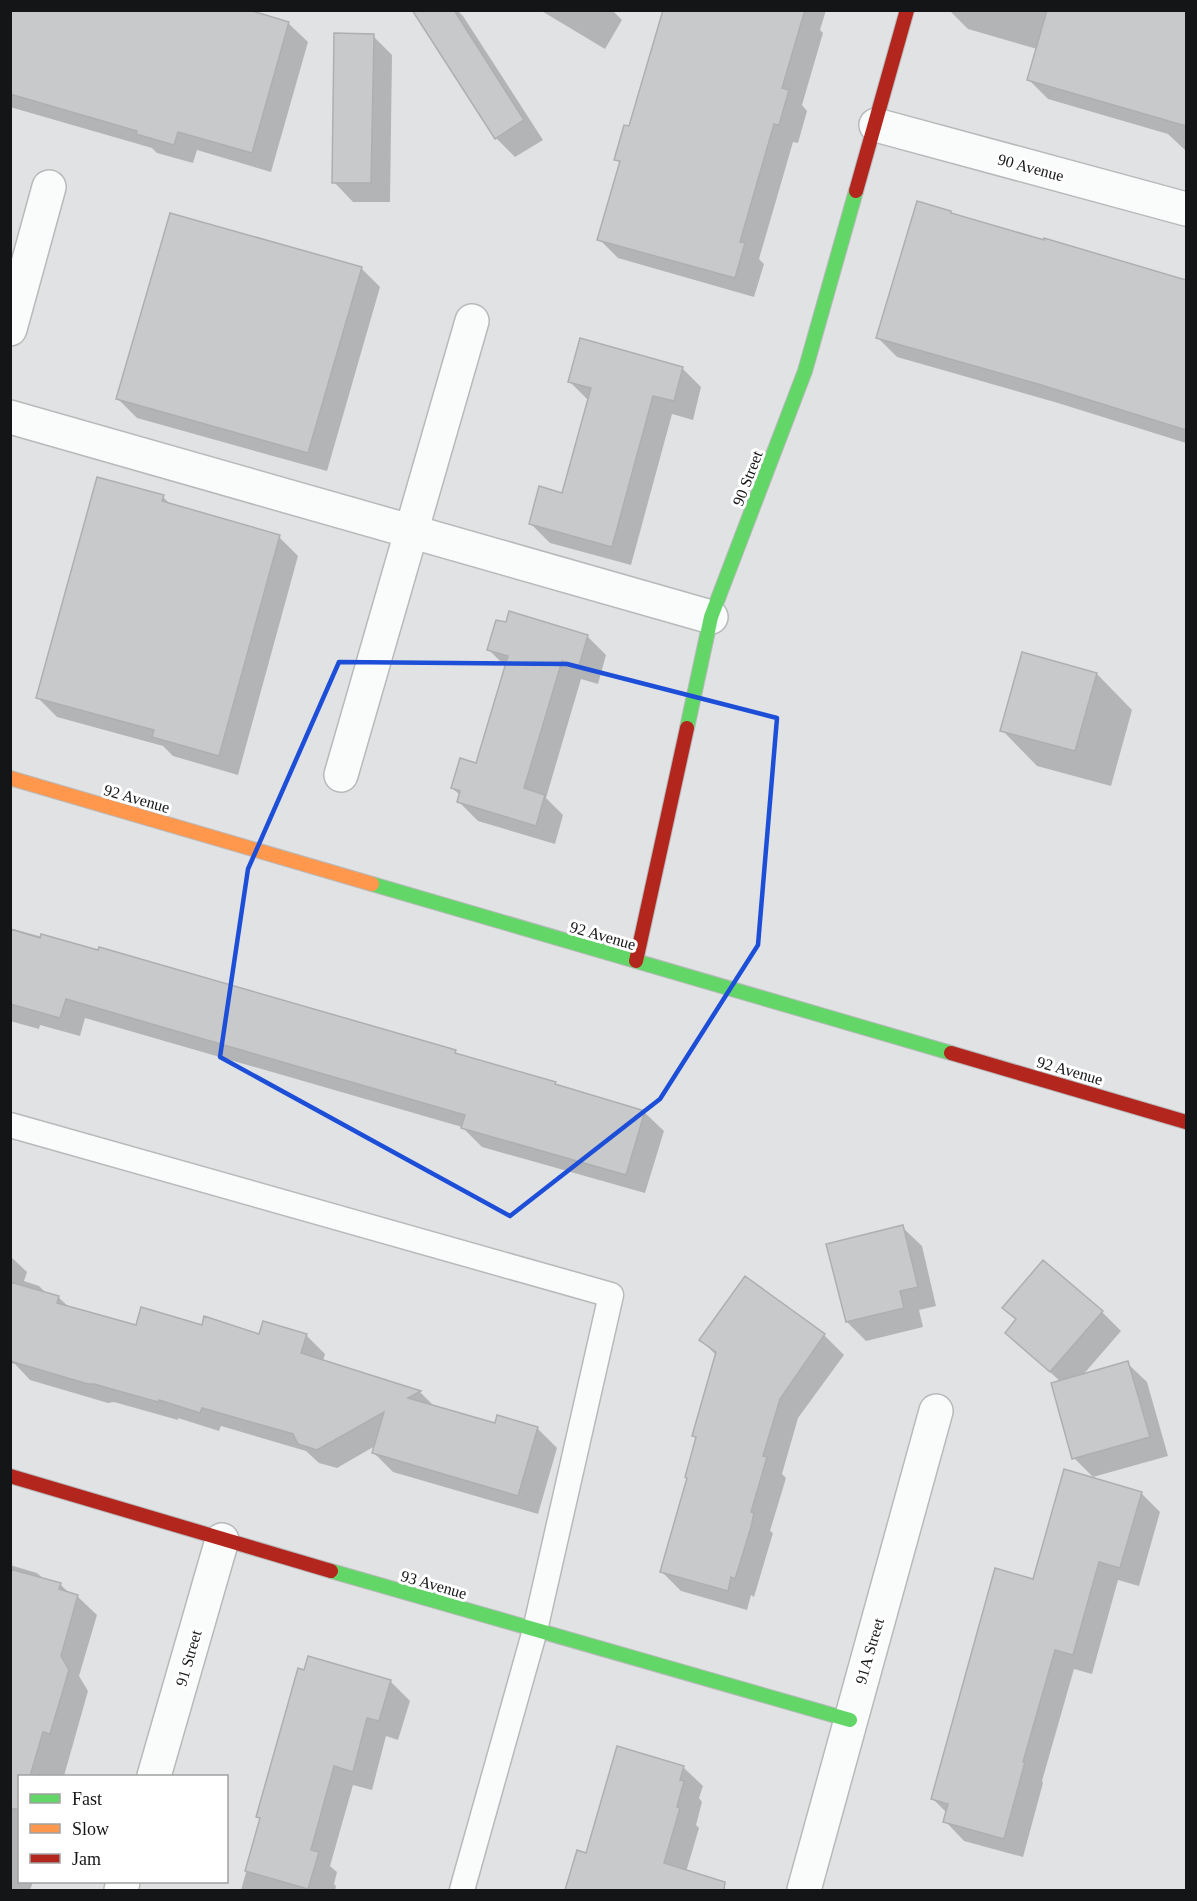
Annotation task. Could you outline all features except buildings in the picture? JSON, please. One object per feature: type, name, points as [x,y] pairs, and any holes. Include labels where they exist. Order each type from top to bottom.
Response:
[{"type":"street","name":"90 Street","points":[[636,962],[711,617],[805,371],[907,10]]},
{"type":"street","name":"90 Avenue","points":[[876,125],[1186,209]]},
{"type":"street","points":[[10,329],[50,187]]},
{"type":"street","points":[[341,775],[472,321]]},
{"type":"street","points":[[10,417],[711,617]]},
{"type":"street","name":"92 Avenue","points":[[10,778],[1186,1122]]},
{"type":"street","name":"91A Street","points":[[804,1890],[936,1411]]},
{"type":"street","name":"93 Avenue","points":[[10,1476],[222,1540],[850,1720]]},
{"type":"street","name":"91 Street","points":[[154,1775],[222,1540]]},
{"type":"lane","points":[[10,1125],[611,1296],[535,1630],[462,1890]]},
{"type":"highlighted area","points":[[339,662],[567,664],[777,718],[758,945],[660,1099],[510,1216],[220,1057],[248,869]]},
{"type":"traffic: fast","points":[[687,728],[711,617],[805,371],[856,191]]},
{"type":"traffic: fast","points":[[372,884],[951,1053]]},
{"type":"traffic: fast","points":[[331,1571],[850,1720]]},
{"type":"traffic: slow","points":[[10,778],[372,884]]},
{"type":"traffic: jam","points":[[856,191],[907,10]]},
{"type":"traffic: jam","points":[[636,961],[687,728]]},
{"type":"traffic: jam","points":[[951,1053],[1186,1122]]},
{"type":"traffic: jam","points":[[10,1476],[331,1571]]}]
